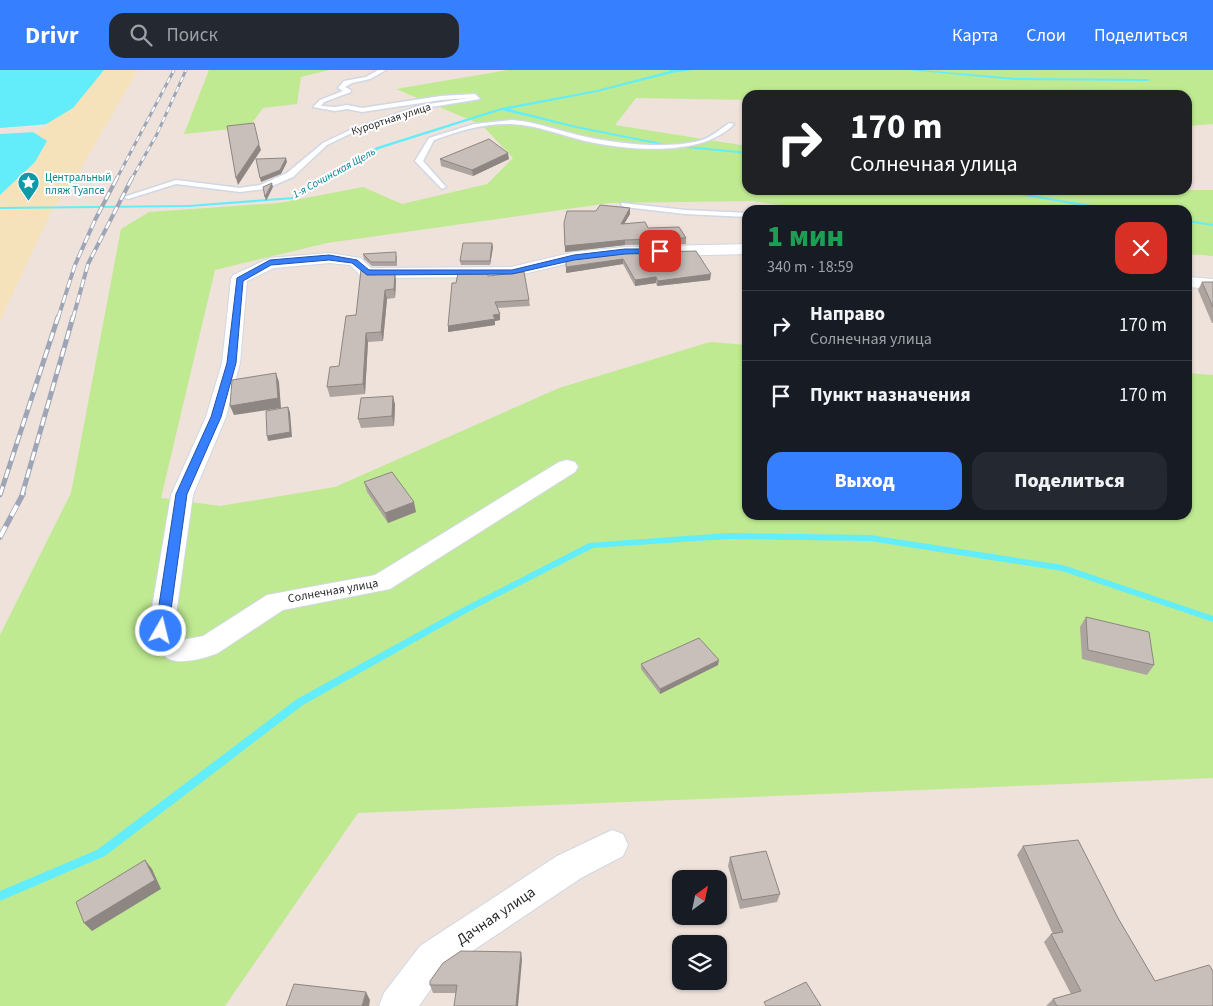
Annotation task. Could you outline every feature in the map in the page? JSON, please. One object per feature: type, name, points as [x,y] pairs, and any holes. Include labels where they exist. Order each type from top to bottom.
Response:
[{"type":"street","name":"Солнечная улица","points":[[567,467],[381,584],[276,602],[209,646],[176,651],[161,631],[182,494],[216,417],[231,363],[239,280],[270,263],[329,258],[354,261],[367,273],[512,272],[574,258],[625,252],[742,249]]},
{"type":"street","points":[[1192,282],[1213,284]]},
{"type":"street","name":"Дачная улица","points":[[397,1006],[432,958],[569,867],[612,845]]},
{"type":"lane","name":"Курортная улица","points":[[128,197],[176,182],[240,190],[262,187],[290,175],[325,144],[354,130],[424,106],[477,99],[474,96],[441,98],[362,110],[347,107],[335,109],[316,107],[322,101],[349,91],[341,88],[343,84],[355,79],[367,78],[383,70]]},
{"type":"lane","points":[[442,187],[420,161],[431,139],[446,133],[502,122],[547,127],[588,139],[667,145],[700,142],[718,135],[731,124]]},
{"type":"lane","points":[[625,206],[742,216]]},
{"type":"green space","points":[[209,70],[329,70],[301,77],[297,104],[263,108],[249,127],[184,134]]},
{"type":"green space","points":[[508,70],[1213,70],[1213,124],[1192,126],[1192,90],[742,90],[742,100],[636,98],[615,125],[742,145],[742,195],[1192,195],[1192,190],[1213,190],[1213,256],[1192,254],[1192,205],[780,205],[752,201],[610,203],[327,243],[215,270],[161,498],[220,506],[335,487],[559,388],[710,342],[742,345],[742,520],[1192,520],[1192,373],[1213,375],[1213,778],[358,813],[225,1006],[0,1006],[0,635],[71,493],[121,229],[149,212],[279,203],[363,187],[402,204],[487,184],[513,158],[482,125],[396,89]]},
{"type":"sand","name":"Центральный пляж Туапсе","points":[[104,70],[138,70],[70,187],[53,208],[0,321],[0,195],[35,162],[46,141],[32,132],[73,108]]},
{"type":"water","points":[[0,70],[104,70],[73,108],[33,132],[47,141],[35,162],[0,195]]},
{"type":"pier","points":[[49,124],[37,132],[0,134],[0,128]]},
{"type":"building","points":[[254,123],[259,144],[236,178],[227,126]]},
{"type":"building","points":[[489,139],[508,153],[472,170],[440,159]]},
{"type":"building","points":[[286,158],[280,170],[260,178],[256,159]]},
{"type":"building","points":[[272,183],[265,197],[263,187]]},
{"type":"building","points":[[600,205],[630,208],[621,224],[645,222],[648,228],[679,227],[686,238],[625,240],[565,246],[564,223],[567,211],[596,211]]},
{"type":"building","points":[[463,243],[492,243],[490,261],[460,261]]},
{"type":"building","points":[[696,251],[711,274],[658,281],[656,277],[635,280],[623,259],[566,267],[566,260],[625,253]]},
{"type":"building","points":[[396,252],[396,262],[371,262],[363,254]]},
{"type":"building","points":[[361,270],[395,271],[394,289],[385,290],[381,332],[366,333],[363,384],[327,387],[330,367],[339,366],[346,316],[356,315]]},
{"type":"building","points":[[524,272],[529,300],[495,302],[500,314],[493,315],[495,319],[448,326],[452,283],[456,283],[458,273],[488,273],[488,276]]},
{"type":"building","points":[[1202,282],[1213,282],[1213,307]]},
{"type":"building","points":[[276,373],[278,398],[230,406],[232,380]]},
{"type":"building","points":[[393,396],[392,416],[358,419],[361,398]]},
{"type":"building","points":[[288,407],[290,432],[267,436],[266,411]]},
{"type":"building","points":[[392,472],[414,502],[385,513],[364,482]]},
{"type":"building","points":[[1086,617],[1149,632],[1154,665],[1088,650]]},
{"type":"building","points":[[699,638],[719,660],[660,689],[641,664]]},
{"type":"building","points":[[1078,840],[1118,918],[1155,981],[1209,965],[1213,971],[1213,1006],[1057,1006],[1053,999],[1081,991],[1051,934],[1063,932],[1023,846]]},
{"type":"building","points":[[766,851],[780,894],[742,900],[730,857]]},
{"type":"building","points":[[145,860],[155,880],[84,923],[76,902]]},
{"type":"building","points":[[461,951],[521,952],[516,1006],[454,1006],[457,985],[430,985],[430,981],[443,963]]},
{"type":"building","points":[[806,982],[821,1006],[766,1006],[764,1002]]},
{"type":"building","points":[[294,984],[366,992],[362,1006],[286,1006]]},
{"type":"waterway","points":[[672,72],[691,70]]},
{"type":"waterway","points":[[910,70],[1015,79],[1148,80]]},
{"type":"waterway","points":[[505,109],[597,91],[672,72]]},
{"type":"waterway","name":"1-я Сочинская Щель","points":[[0,208],[189,206],[294,198],[378,148],[502,109],[576,127],[667,145],[742,152]]},
{"type":"waterway","name":"1-я Сочинская Щель","points":[[1024,195],[1084,205]]},
{"type":"waterway","name":"1-я Сочинская Щель","points":[[1192,222],[1213,225]]},
{"type":"waterway","points":[[0,896],[101,853],[300,702],[467,609],[592,545],[727,536],[870,538],[1063,568],[1213,619]]},
{"type":"railway","points":[[116,180],[174,70]]},
{"type":"railway","points":[[131,180],[157,134],[186,70]]},
{"type":"railway","points":[[58,318],[75,265],[95,220],[117,178]]},
{"type":"railway","points":[[73,318],[88,264],[132,178]]},
{"type":"railway","points":[[0,495],[58,317]]},
{"type":"railway","points":[[22,495],[73,317]]},
{"type":"railway","points":[[0,537],[23,494]]},
{"type":"place","name":"Центральный пляж Туапсе","points":[[29,202]]},
{"type":"route","points":[[161,631],[182,494],[216,417],[231,363],[239,280],[270,263],[329,258],[354,261],[367,273],[512,272],[574,258],[625,252],[660,251]]}]
